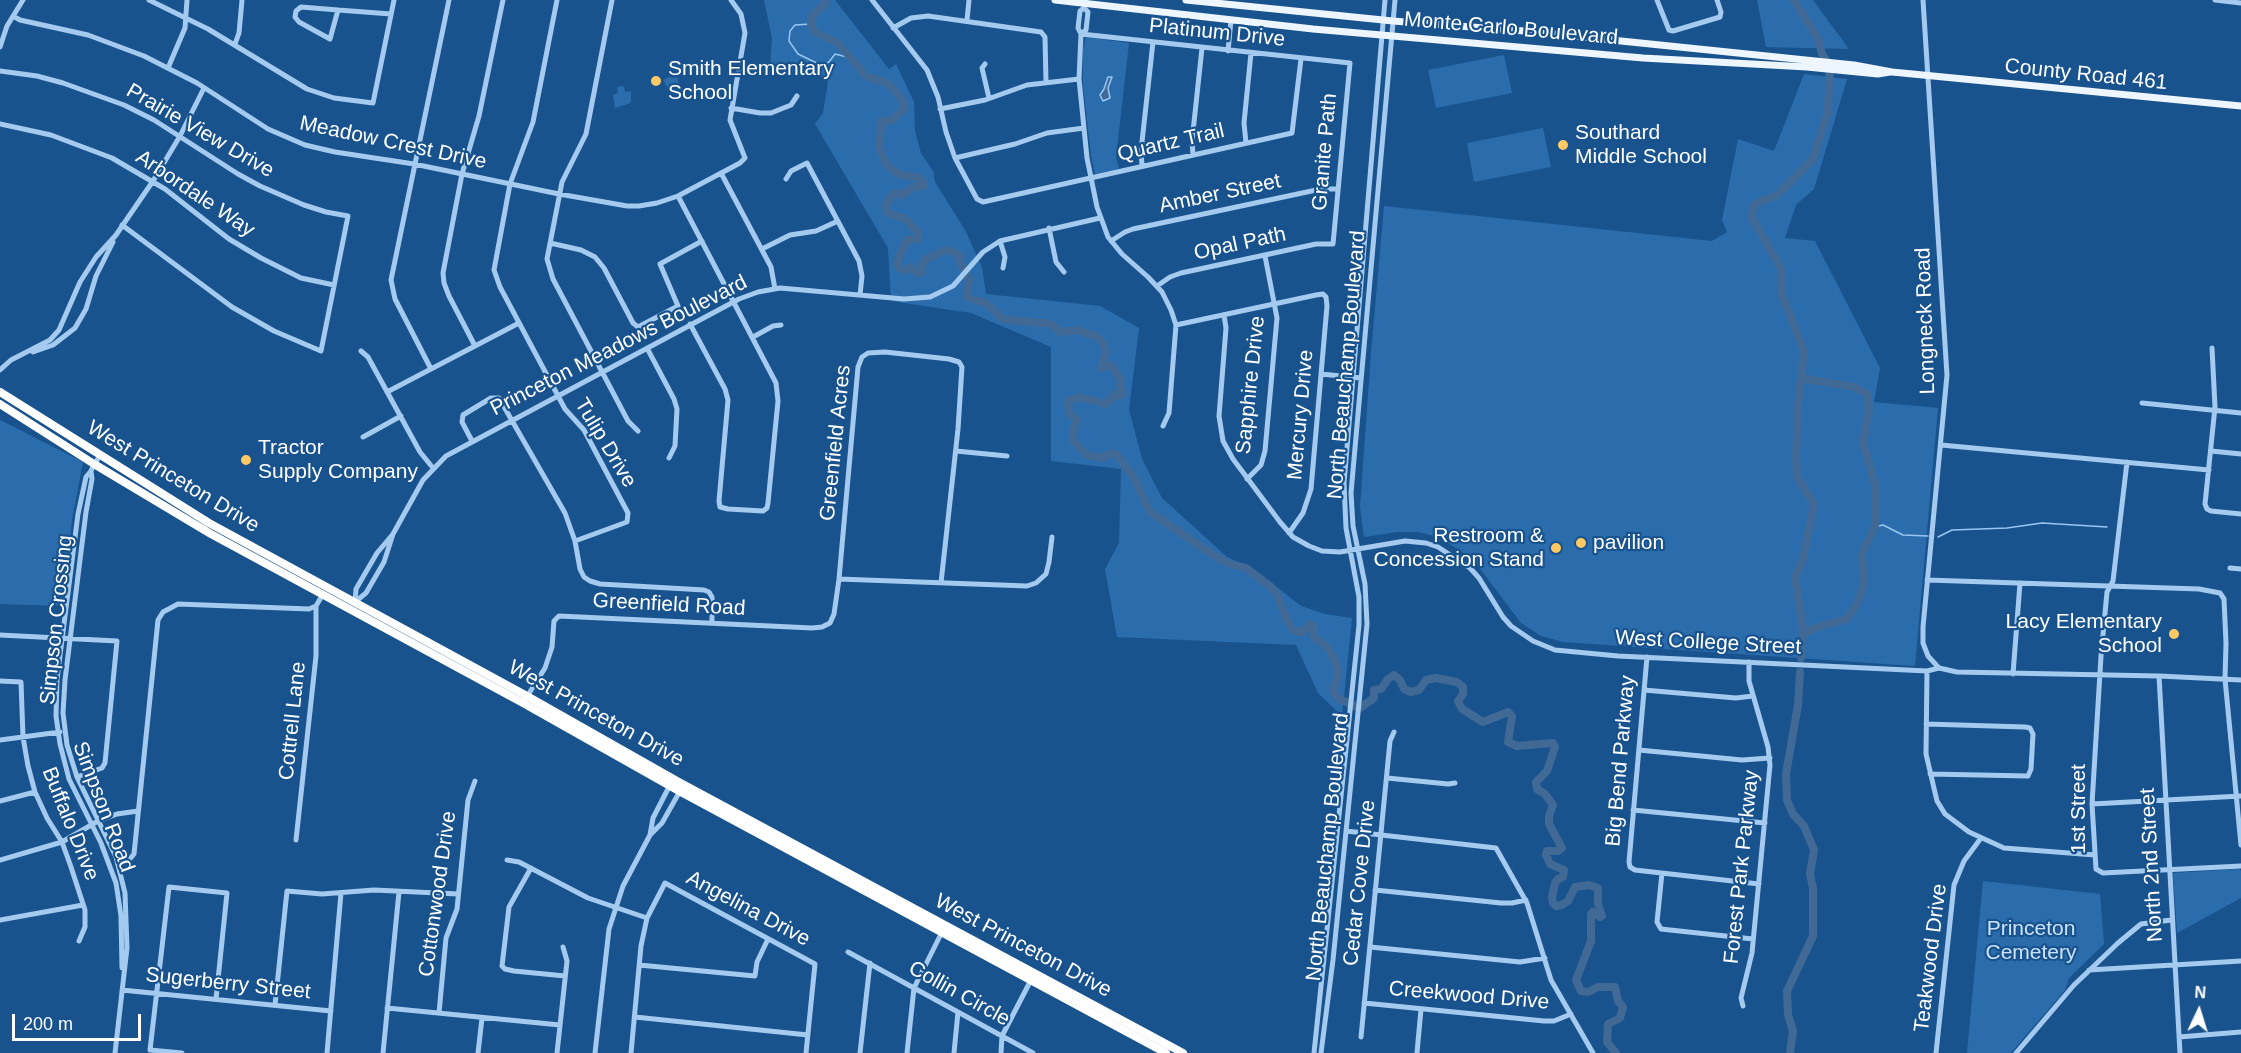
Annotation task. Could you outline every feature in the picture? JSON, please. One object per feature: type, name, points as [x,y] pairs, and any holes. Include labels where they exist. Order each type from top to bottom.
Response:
[{"type":"highway","name":"West Princeton Drive","points":[[0,392],[209,523],[355,602],[681,788],[1137,1033],[1183,1053]]},
{"type":"highway","name":"West Princeton Drive","points":[[0,404],[92,467],[211,534],[384,629],[525,699]]},
{"type":"highway","name":"West Princeton Drive","points":[[1137,1033],[1166,1053]]},
{"type":"main road","name":"Monte Carlo Boulevard","points":[[1055,0],[1231,20],[1697,62],[1808,64]]},
{"type":"main road","name":"Monte Carlo Boulevard","points":[[1186,0],[1384,21],[1524,31],[1928,76]]},
{"type":"main road","name":"County Road 461","points":[[1928,76],[2241,106]]},
{"type":"street","points":[[0,47],[13,16],[23,0]]},
{"type":"street","points":[[149,0],[187,17],[235,44],[289,80],[315,92],[343,100],[373,103],[394,0]]},
{"type":"street","points":[[168,68],[180,44],[187,17],[187,0]]},
{"type":"street","points":[[235,44],[239,33],[242,0]]},
{"type":"street","points":[[431,369],[391,287],[392,272],[449,0]]},
{"type":"street","points":[[475,346],[444,283],[444,262],[462,174],[479,116],[503,0]]},
{"type":"street","points":[[557,0],[533,122],[510,184],[494,270],[500,287],[558,396]]},
{"type":"street","points":[[612,0],[586,134],[566,174],[559,194],[547,259],[550,272],[628,421],[638,431]]},
{"type":"street","points":[[731,0],[741,14],[745,33],[731,108],[771,113],[791,105],[797,96]]},
{"type":"street","points":[[872,0],[927,70],[935,89],[955,158],[1015,144],[1047,133],[1084,128]]},
{"type":"street","points":[[967,20],[969,0]]},
{"type":"street","name":"North Beauchamp Boulevard","points":[[1322,1050],[1366,646],[1367,605],[1354,550],[1346,528],[1344,494],[1385,0]]},
{"type":"street","name":"North Beauchamp Boulevard","points":[[1314,1053],[1357,645],[1359,597],[1351,493],[1395,0]]},
{"type":"street","points":[[1658,0],[1669,30],[1677,31],[1716,19],[1721,12],[1717,0]]},
{"type":"street","name":"Longneck Road","points":[[1923,0],[1947,386],[1923,643],[1930,660],[1939,668]]},
{"type":"street","points":[[2215,0],[2241,3]]},
{"type":"street","points":[[1085,4],[1088,12],[1086,30],[1081,34],[1079,80],[1090,178],[1100,218],[1111,241],[1157,286],[1168,303],[1176,325],[1169,413],[1163,426]]},
{"type":"street","points":[[338,10],[330,39],[299,22],[295,17],[296,11],[301,8],[338,10],[391,14]]},
{"type":"street","name":"Meadow Crest Drive","points":[[13,16],[20,20],[68,29],[100,39],[168,68],[261,125],[292,141],[330,152],[414,164],[627,206],[651,205],[678,196],[745,158],[731,127],[731,108]]},
{"type":"street","points":[[893,28],[920,16],[967,20],[1044,34],[1046,82]]},
{"type":"street","points":[[1228,51],[1231,20]]},
{"type":"street","name":"Platinum Drive","points":[[1081,34],[1350,63]]},
{"type":"street","points":[[1142,166],[1141,150],[1153,42]]},
{"type":"street","points":[[1193,155],[1192,141],[1202,48]]},
{"type":"street","points":[[1246,143],[1244,123],[1251,53]]},
{"type":"street","name":"Quartz Trail","points":[[955,158],[977,199],[983,202],[1293,133],[1301,59]]},
{"type":"street","name":"Granite Path","points":[[1333,244],[1350,63]]},
{"type":"street","points":[[985,64],[982,68],[989,98]]},
{"type":"street","name":"Prairie View Drive","points":[[0,71],[37,76],[93,92],[154,120],[260,186],[315,208],[348,216],[334,285]]},
{"type":"street","points":[[940,110],[1027,86],[1079,80]]},
{"type":"street","points":[[26,353],[53,345],[75,328],[86,309],[96,276],[116,235],[180,136],[204,88]]},
{"type":"street","name":"Arbordale Way","points":[[0,124],[40,132],[117,161],[153,181],[229,239],[261,258],[301,278],[334,285]]},
{"type":"street","points":[[786,179],[791,171],[807,163],[861,266],[861,295]]},
{"type":"street","points":[[721,173],[773,270],[776,289]]},
{"type":"street","name":"Amber Street","points":[[1111,241],[1128,231],[1321,189],[1338,189]]},
{"type":"street","points":[[678,196],[775,379],[778,392],[766,510],[757,512],[720,507],[728,400],[723,385],[690,324]]},
{"type":"street","name":"Princeton Meadows Boulevard","points":[[355,602],[366,593],[384,562],[393,534],[420,485],[433,468],[455,450],[734,301],[753,293],[776,289],[920,299],[939,294],[955,284],[983,252],[1000,241],[1100,218]]},
{"type":"street","points":[[762,249],[788,236],[816,231],[838,221]]},
{"type":"street","points":[[122,225],[201,286],[239,311],[274,331],[321,351],[334,285]]},
{"type":"street","points":[[1049,228],[1056,262],[1064,272]]},
{"type":"street","points":[[0,370],[10,360],[50,340],[59,330],[80,282],[96,257],[116,235]]},
{"type":"street","points":[[550,243],[581,249],[595,257],[604,268],[634,324],[638,327],[678,306],[660,264],[702,241]]},
{"type":"street","points":[[1000,241],[1005,260],[1003,268]]},
{"type":"street","name":"Opal Path","points":[[1157,286],[1175,275],[1321,243],[1333,244]]},
{"type":"street","name":"Sapphire Drive","points":[[1247,479],[1258,469],[1265,451],[1277,318],[1265,255]]},
{"type":"street","name":"Mercury Drive","points":[[1275,304],[1325,295],[1327,306],[1310,494],[1303,513],[1289,533]]},
{"type":"street","points":[[1176,325],[1275,304]]},
{"type":"street","points":[[1224,315],[1226,328],[1219,426],[1225,446],[1247,479],[1289,533]]},
{"type":"street","points":[[387,392],[519,323]]},
{"type":"street","points":[[753,337],[773,326],[781,325]]},
{"type":"street","points":[[647,348],[677,409],[675,446],[669,458]]},
{"type":"street","points":[[2212,348],[2214,410],[2205,504],[2207,509],[2216,512],[2241,514]]},
{"type":"street","points":[[361,351],[368,357],[420,452],[433,468]]},
{"type":"street","name":"Greenfield Acres","points":[[782,626],[817,628],[828,625],[833,618],[839,579],[858,367],[862,357],[868,353],[885,352],[949,359],[959,362],[963,374],[942,583]]},
{"type":"street","points":[[1321,374],[1361,378]]},
{"type":"street","name":"Tulip Drive","points":[[558,396],[568,413],[584,430],[628,513],[627,522],[575,541]]},
{"type":"street","points":[[472,441],[462,422],[463,415],[491,398],[499,398],[565,513],[584,577],[600,584],[710,592],[712,623]]},
{"type":"street","points":[[2142,403],[2241,413]]},
{"type":"street","points":[[363,437],[401,416]]},
{"type":"street","points":[[1941,445],[2209,470]]},
{"type":"street","points":[[2211,451],[2241,454]]},
{"type":"street","points":[[956,452],[1007,456]]},
{"type":"street","points":[[92,467],[101,455]]},
{"type":"street","name":"1st Street","points":[[2127,462],[2111,587],[2107,592],[2100,675],[2092,804],[2096,869],[2099,872],[2169,870]]},
{"type":"street","name":"Simpson Road","points":[[92,467],[86,477],[79,506],[55,699],[57,732],[69,778],[109,861],[118,896],[124,979]]},
{"type":"street","name":"Simpson Crossing","points":[[92,467],[65,680],[64,731],[77,777],[98,821]]},
{"type":"street","points":[[79,506],[87,508]]},
{"type":"street","name":"West College Street","points":[[1289,533],[1309,546],[1322,551],[1354,550],[1397,541],[1416,541],[1438,547],[1470,568],[1479,578],[1503,617],[1522,635],[1548,648],[1565,652],[1927,671],[1939,668],[1957,672],[2241,680]]},
{"type":"street","name":"Princeton Meadows Boulevard","points":[[355,602],[356,589],[377,553],[393,534]]},
{"type":"street","points":[[839,579],[1021,586],[1036,583],[1043,577],[1048,569],[1052,537]]},
{"type":"street","points":[[2229,568],[2241,569]]},
{"type":"street","points":[[1928,580],[2199,589],[2220,593],[2224,602],[2225,679],[2234,790],[2239,796],[2241,845]]},
{"type":"street","points":[[2013,674],[2020,583]]},
{"type":"street","points":[[316,606],[323,594]]},
{"type":"street","name":"Simpson Road","points":[[118,864],[129,860],[134,854],[158,620],[163,612],[178,604],[309,609],[316,606]]},
{"type":"street","name":"Cottrell Lane","points":[[296,840],[317,652],[316,606]]},
{"type":"street","name":"Greenfield Road","points":[[525,699],[542,673],[549,657],[555,618],[563,616],[782,626]]},
{"type":"street","points":[[0,635],[117,641],[105,763],[102,768],[77,777]]},
{"type":"street","name":"Big Bend Parkway","points":[[1647,657],[1629,862],[1630,867],[1635,870],[1662,873]]},
{"type":"street","name":"Forest Park Parkway","points":[[1743,1006],[1741,998],[1750,965],[1770,758],[1749,681],[1749,662]]},
{"type":"street","points":[[1927,671],[1926,754],[1937,801],[1945,814],[1969,832],[2004,848],[2095,855]]},
{"type":"street","name":"North 2nd Street","points":[[2159,676],[2164,800],[2180,1053]]},
{"type":"street","name":"Buffalo Drive","points":[[0,681],[21,682],[23,737],[35,792],[62,842],[79,886],[85,927],[79,941]]},
{"type":"street","points":[[1644,690],[1736,698],[1754,696]]},
{"type":"street","points":[[1926,724],[2025,727],[2032,731],[2031,769],[2028,776],[1930,774]]},
{"type":"street","points":[[0,740],[64,731]]},
{"type":"street","name":"Cedar Cove Drive","points":[[1361,1037],[1390,741],[1394,732]]},
{"type":"street","points":[[1639,750],[1743,760],[1770,758]]},
{"type":"street","points":[[1387,778],[1455,783]]},
{"type":"street","name":"Cottonwood Drive","points":[[439,1013],[446,938],[454,917],[468,800],[475,781]]},
{"type":"street","points":[[595,1053],[606,949],[615,909],[627,879],[650,835],[653,818],[672,782]]},
{"type":"street","points":[[650,835],[662,824],[681,788]]},
{"type":"street","points":[[0,801],[35,792]]},
{"type":"street","points":[[2092,804],[2239,796]]},
{"type":"street","points":[[1633,810],[1765,823]]},
{"type":"street","points":[[0,860],[62,842],[98,821],[117,814],[138,811]]},
{"type":"street","name":"Simpson Road","points":[[98,821],[118,864],[127,908],[127,948],[115,1053]]},
{"type":"street","points":[[1338,830],[1496,848],[1526,900],[1551,980],[1593,1053]]},
{"type":"street","name":"Teakwood Drive","points":[[1936,1053],[1954,885],[1964,861],[1981,838]]},
{"type":"street","points":[[507,860],[519,862],[588,898],[647,918],[639,965],[631,1053]]},
{"type":"street","points":[[2169,870],[2241,866]]},
{"type":"street","points":[[531,868],[509,907],[502,966],[505,969],[565,976]]},
{"type":"street","points":[[1753,939],[1660,929],[1657,922],[1662,873],[1759,884]]},
{"type":"street","name":"Angelina Drive","points":[[647,918],[665,883],[815,964],[808,1035]]},
{"type":"street","points":[[183,1053],[150,1050],[169,887],[227,893],[216,999]]},
{"type":"street","points":[[274,1005],[287,891],[310,894],[367,890],[458,894]]},
{"type":"street","points":[[1376,890],[1501,903],[1526,900]]},
{"type":"street","points":[[383,1053],[399,892]]},
{"type":"street","points":[[327,1053],[341,893]]},
{"type":"street","points":[[0,920],[83,905]]},
{"type":"street","points":[[2016,1053],[2089,970],[2141,924],[2171,920]]},
{"type":"street","points":[[908,1053],[914,988],[943,928]]},
{"type":"street","points":[[639,965],[755,976],[757,962],[768,939]]},
{"type":"street","points":[[557,1053],[567,956],[563,947]]},
{"type":"street","points":[[1370,947],[1520,962],[1545,958]]},
{"type":"street","name":"Collin Circle","points":[[848,952],[1033,1053]]},
{"type":"street","points":[[2089,970],[2241,961]]},
{"type":"street","points":[[860,1053],[870,963]]},
{"type":"street","points":[[1001,1053],[1002,1036],[1032,976]]},
{"type":"street","name":"Sugerberry Street","points":[[122,990],[331,1011]]},
{"type":"street","name":"Creekwood Drive","points":[[1364,1003],[1544,1022],[1554,1021],[1571,1014]]},
{"type":"street","points":[[387,1008],[560,1025]]},
{"type":"street","points":[[1417,1053],[1421,1009]]},
{"type":"street","points":[[954,1053],[958,1012]]},
{"type":"street","points":[[634,1017],[808,1035],[807,1053]]},
{"type":"street","points":[[478,1053],[482,1018]]},
{"type":"street","points":[[1317,1028],[1321,1030],[1322,1050]]},
{"type":"street","points":[[2179,1036],[2241,1032]]},
{"type":"green space","points":[[764,0],[835,0],[889,69],[896,64],[914,102],[915,131],[921,153],[933,171],[935,182],[965,230],[982,267],[986,294],[1100,306],[1139,328],[1129,410],[1142,459],[1162,498],[1227,557],[1252,568],[1301,606],[1325,614],[1352,618],[1342,716],[1318,693],[1296,645],[1117,637],[1105,569],[1119,543],[1121,469],[1051,461],[1051,347],[971,313],[891,301],[888,248],[815,124],[823,113],[828,82],[811,70],[787,73],[770,67],[772,38]]},
{"type":"green space","points":[[1757,0],[1813,0],[1849,49],[1766,47]]},
{"type":"green space","points":[[1086,37],[1129,43],[1116,157],[1119,169],[1095,174],[1083,85],[1083,49]]},
{"type":"green space","points":[[1504,55],[1512,93],[1436,108],[1428,70]]},
{"type":"green space","points":[[1804,74],[1847,79],[1814,189],[1796,205],[1785,238],[1815,241],[1880,368],[1874,402],[1938,408],[1915,666],[1563,642],[1541,636],[1521,623],[1478,566],[1465,554],[1439,537],[1418,532],[1397,532],[1364,537],[1360,507],[1384,206],[1712,241],[1727,232],[1722,220],[1738,139],[1774,151]]},
{"type":"green space","points":[[669,77],[678,78],[679,93],[674,93],[667,87],[663,80]]},
{"type":"green space","points":[[624,86],[625,92],[631,91],[631,102],[615,108],[613,95],[618,93],[617,87]]},
{"type":"green space","points":[[1543,128],[1551,167],[1474,182],[1467,143]]},
{"type":"green space","points":[[0,420],[83,462],[72,520],[63,606],[0,604]]},
{"type":"green space","points":[[2239,869],[2241,871],[2241,898],[2177,933],[2173,873]]},
{"type":"green space","name":"Princeton Cemetery","points":[[1983,881],[2100,894],[2104,944],[2069,978],[2065,990],[2011,1053],[1967,1053]]},
{"type":"shaded area","points":[[1108,77],[1112,77],[1108,88],[1110,98],[1103,101],[1100,95]]},
{"type":"waterway","points":[[826,0],[825,4],[812,16],[811,24],[815,32],[838,43],[866,76],[889,84],[902,99],[904,109],[890,121],[882,121],[879,146],[885,162],[891,169],[899,174],[919,178],[924,186],[913,187],[903,195],[894,193],[886,204],[887,213],[904,218],[918,232],[918,239],[907,240],[897,262],[899,268],[905,270],[911,267],[916,273],[921,273],[921,266],[925,260],[949,250],[960,256],[960,263],[970,281],[967,288],[968,298],[986,303],[1003,319],[1051,324],[1060,332],[1077,330],[1098,337],[1106,352],[1101,368],[1107,365],[1112,366],[1121,380],[1123,394],[1119,396],[1116,393],[1106,404],[1079,397],[1068,401],[1069,413],[1077,420],[1073,430],[1073,441],[1087,455],[1102,458],[1112,453],[1117,455],[1134,478],[1150,512],[1213,555],[1227,563],[1246,568],[1271,587],[1278,596],[1293,630],[1302,633],[1310,624],[1314,626],[1314,637],[1328,648],[1336,663],[1338,674],[1333,691],[1339,699],[1360,708],[1374,698],[1374,690],[1381,689],[1394,675],[1400,680],[1404,689],[1411,692],[1419,690],[1426,680],[1435,678],[1457,682],[1463,687],[1463,694],[1458,701],[1462,709],[1483,722],[1508,712],[1512,716],[1508,742],[1517,746],[1553,743],[1555,747],[1547,771],[1536,782],[1537,789],[1545,794],[1553,805],[1549,824],[1562,848],[1558,851],[1547,851],[1546,855],[1550,864],[1564,870],[1563,877],[1555,883],[1553,903],[1556,906],[1568,901],[1575,887],[1589,885],[1598,888],[1598,904],[1602,916],[1593,912],[1591,914],[1591,941],[1576,980],[1581,991],[1588,992],[1598,987],[1615,987],[1618,1001],[1623,1007],[1620,1018],[1608,1024],[1607,1042],[1616,1053]]},
{"type":"waterway","points":[[1794,0],[1818,39],[1822,54],[1830,66],[1828,111],[1813,159],[1777,195],[1755,204],[1751,216],[1781,268],[1782,295],[1804,351],[1798,405],[1797,477],[1814,504],[1803,559],[1795,577],[1803,628],[1801,658]]},
{"type":"waterway","points":[[811,24],[795,25],[790,31],[789,41],[798,54],[821,65],[829,62],[835,54],[851,58]]},
{"type":"waterway","points":[[1801,378],[1854,387],[1867,394],[1869,410],[1863,442],[1876,488],[1875,527],[1862,553],[1864,584],[1857,604],[1847,619],[1817,627],[1803,634]]},
{"type":"waterway","points":[[1938,537],[1952,530],[2007,528],[2042,523],[2107,527]]},
{"type":"waterway","points":[[1875,527],[1883,525],[1903,535],[1928,536]]},
{"type":"waterway","points":[[1790,1053],[1793,1031],[1788,1015],[1787,991],[1813,936],[1813,888],[1810,874],[1814,850],[1804,826],[1793,814],[1787,800],[1786,774],[1798,705],[1800,672]]},
{"type":"place","name":"Smith Elementary School","points":[[656,81]]},
{"type":"place","name":"Southard Middle School","points":[[1563,145]]},
{"type":"place","name":"Tractor Supply Company","points":[[246,460]]},
{"type":"place","name":"pavilion","points":[[1581,543]]},
{"type":"place","name":"Restroom & Concession Stand","points":[[1556,548]]},
{"type":"place","name":"Lacy Elementary School","points":[[2174,634]]}]
